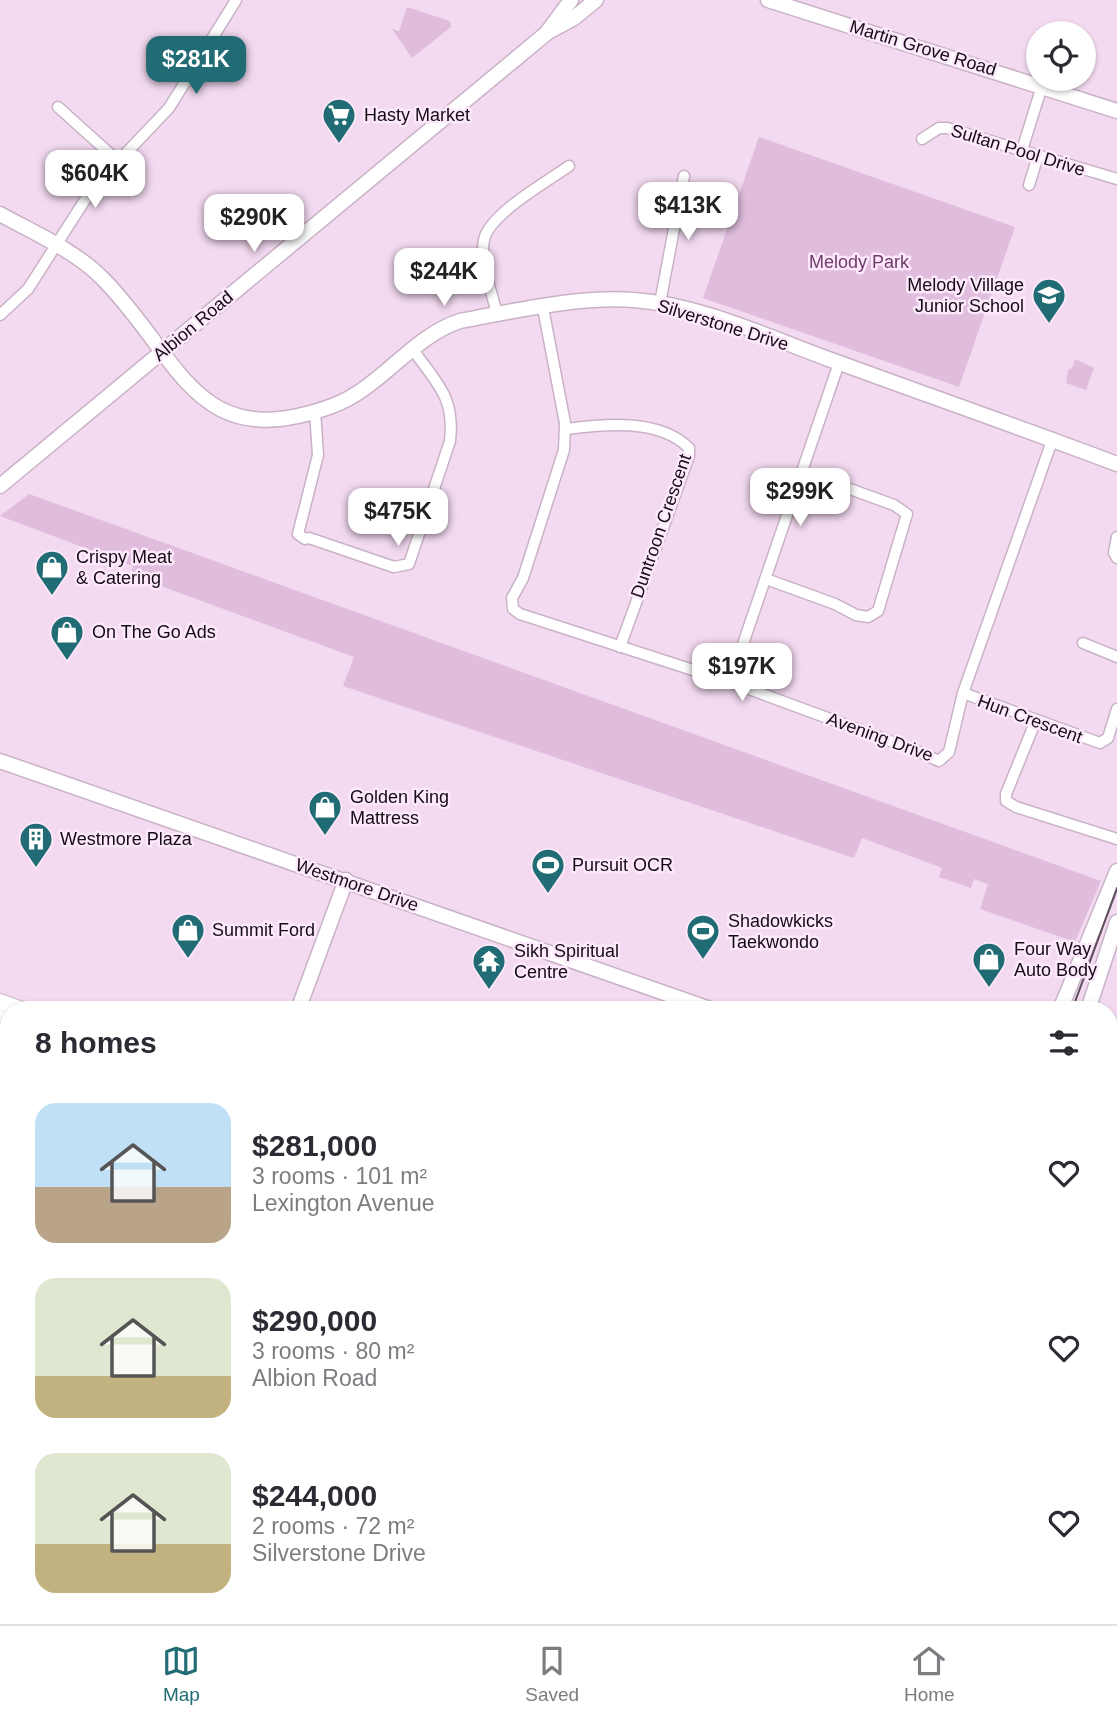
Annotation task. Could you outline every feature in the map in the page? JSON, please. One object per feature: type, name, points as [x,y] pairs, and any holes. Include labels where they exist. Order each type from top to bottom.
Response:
[{"type":"street","points":[[0,315],[29,289],[81,203],[169,108],[236,0]]},
{"type":"street","name":"Albion Road","points":[[548,32],[571,0]]},
{"type":"street","name":"Albion Road","points":[[0,486],[548,32],[574,18],[596,0]]},
{"type":"street","name":"Martin Grove Road","points":[[768,0],[1026,81]]},
{"type":"street","points":[[1023,150],[1041,91]]},
{"type":"street","name":"Martin Grove Road","points":[[1057,91],[1117,111]]},
{"type":"street","points":[[58,107],[118,161]]},
{"type":"street","name":"Sultan Pool Drive","points":[[922,139],[939,128],[947,128],[1117,179]]},
{"type":"street","points":[[1029,185],[1038,156]]},
{"type":"street","points":[[497,315],[483,248],[486,234],[496,219],[569,166]]},
{"type":"street","points":[[660,303],[684,176]]},
{"type":"street","name":"Silverstone Drive","points":[[0,214],[55,246],[105,281],[204,400],[231,416],[258,421],[315,411],[349,398],[449,325],[543,308],[620,299],[686,309],[1053,438],[1117,464]]},
{"type":"street","name":"Avening Drive","points":[[543,308],[566,429],[564,450],[523,578],[512,598],[513,609],[520,614],[730,681],[939,761],[949,752],[963,694],[1053,438]]},
{"type":"street","points":[[315,411],[316,465],[298,534],[301,538],[309,538],[394,567],[409,564],[450,441],[452,425],[442,386],[414,351]]},
{"type":"street","points":[[730,681],[839,363]]},
{"type":"street","name":"Duntroon Crescent","points":[[566,429],[609,424],[632,426],[682,440],[689,448],[689,456],[620,647]]},
{"type":"street","points":[[766,579],[835,604],[856,615],[868,617],[878,611],[907,514],[894,505],[803,472]]},
{"type":"street","points":[[1117,537],[1114,553],[1117,558]]},
{"type":"street","points":[[1083,643],[1117,657]]},
{"type":"street","name":"Hun Crescent","points":[[963,694],[1100,743],[1108,738],[1117,709]]},
{"type":"street","points":[[1036,720],[1006,794],[1006,801],[1016,807],[1117,839]]},
{"type":"street","name":"Westmore Drive","points":[[0,761],[145,814],[345,880],[688,1001]]},
{"type":"street","points":[[1064,1001],[1117,872]]},
{"type":"street","points":[[301,1001],[345,880]]},
{"type":"street","points":[[1091,1001],[1117,922]]},
{"type":"green space","points":[[407,7],[450,21],[451,27],[412,58],[392,29],[399,31]]},
{"type":"green space","name":"Melody Park","points":[[759,137],[1015,227],[959,387],[703,298]]},
{"type":"green space","points":[[1075,359],[1094,368],[1086,390],[1066,383],[1068,370],[1072,368]]},
{"type":"green space","points":[[29,494],[1101,881],[1075,942],[980,909],[988,884],[974,879],[971,888],[939,877],[942,868],[862,838],[854,858],[343,686],[354,657],[131,575],[133,566],[0,516]]},
{"type":"tram line","points":[[1075,1001],[1117,888]]},
{"type":"place","name":"Hasty Market","points":[[339,145]]},
{"type":"place","name":"Melody Village Junior School","points":[[1049,325]]},
{"type":"place","name":"Crispy Meat & Catering","points":[[52,597]]},
{"type":"place","name":"On The Go Ads","points":[[67,662]]},
{"type":"place","name":"Golden King Mattress","points":[[325,837]]},
{"type":"place","name":"Westmore Plaza","points":[[36,869]]},
{"type":"place","name":"Pursuit OCR","points":[[548,895]]},
{"type":"place","name":"Summit Ford","points":[[188,960]]},
{"type":"place","name":"Shadowkicks Taekwondo","points":[[703,961]]},
{"type":"place","name":"Four Way Auto Body","points":[[989,989]]},
{"type":"place","name":"Sikh Spiritual Centre","points":[[489,991]]}]
